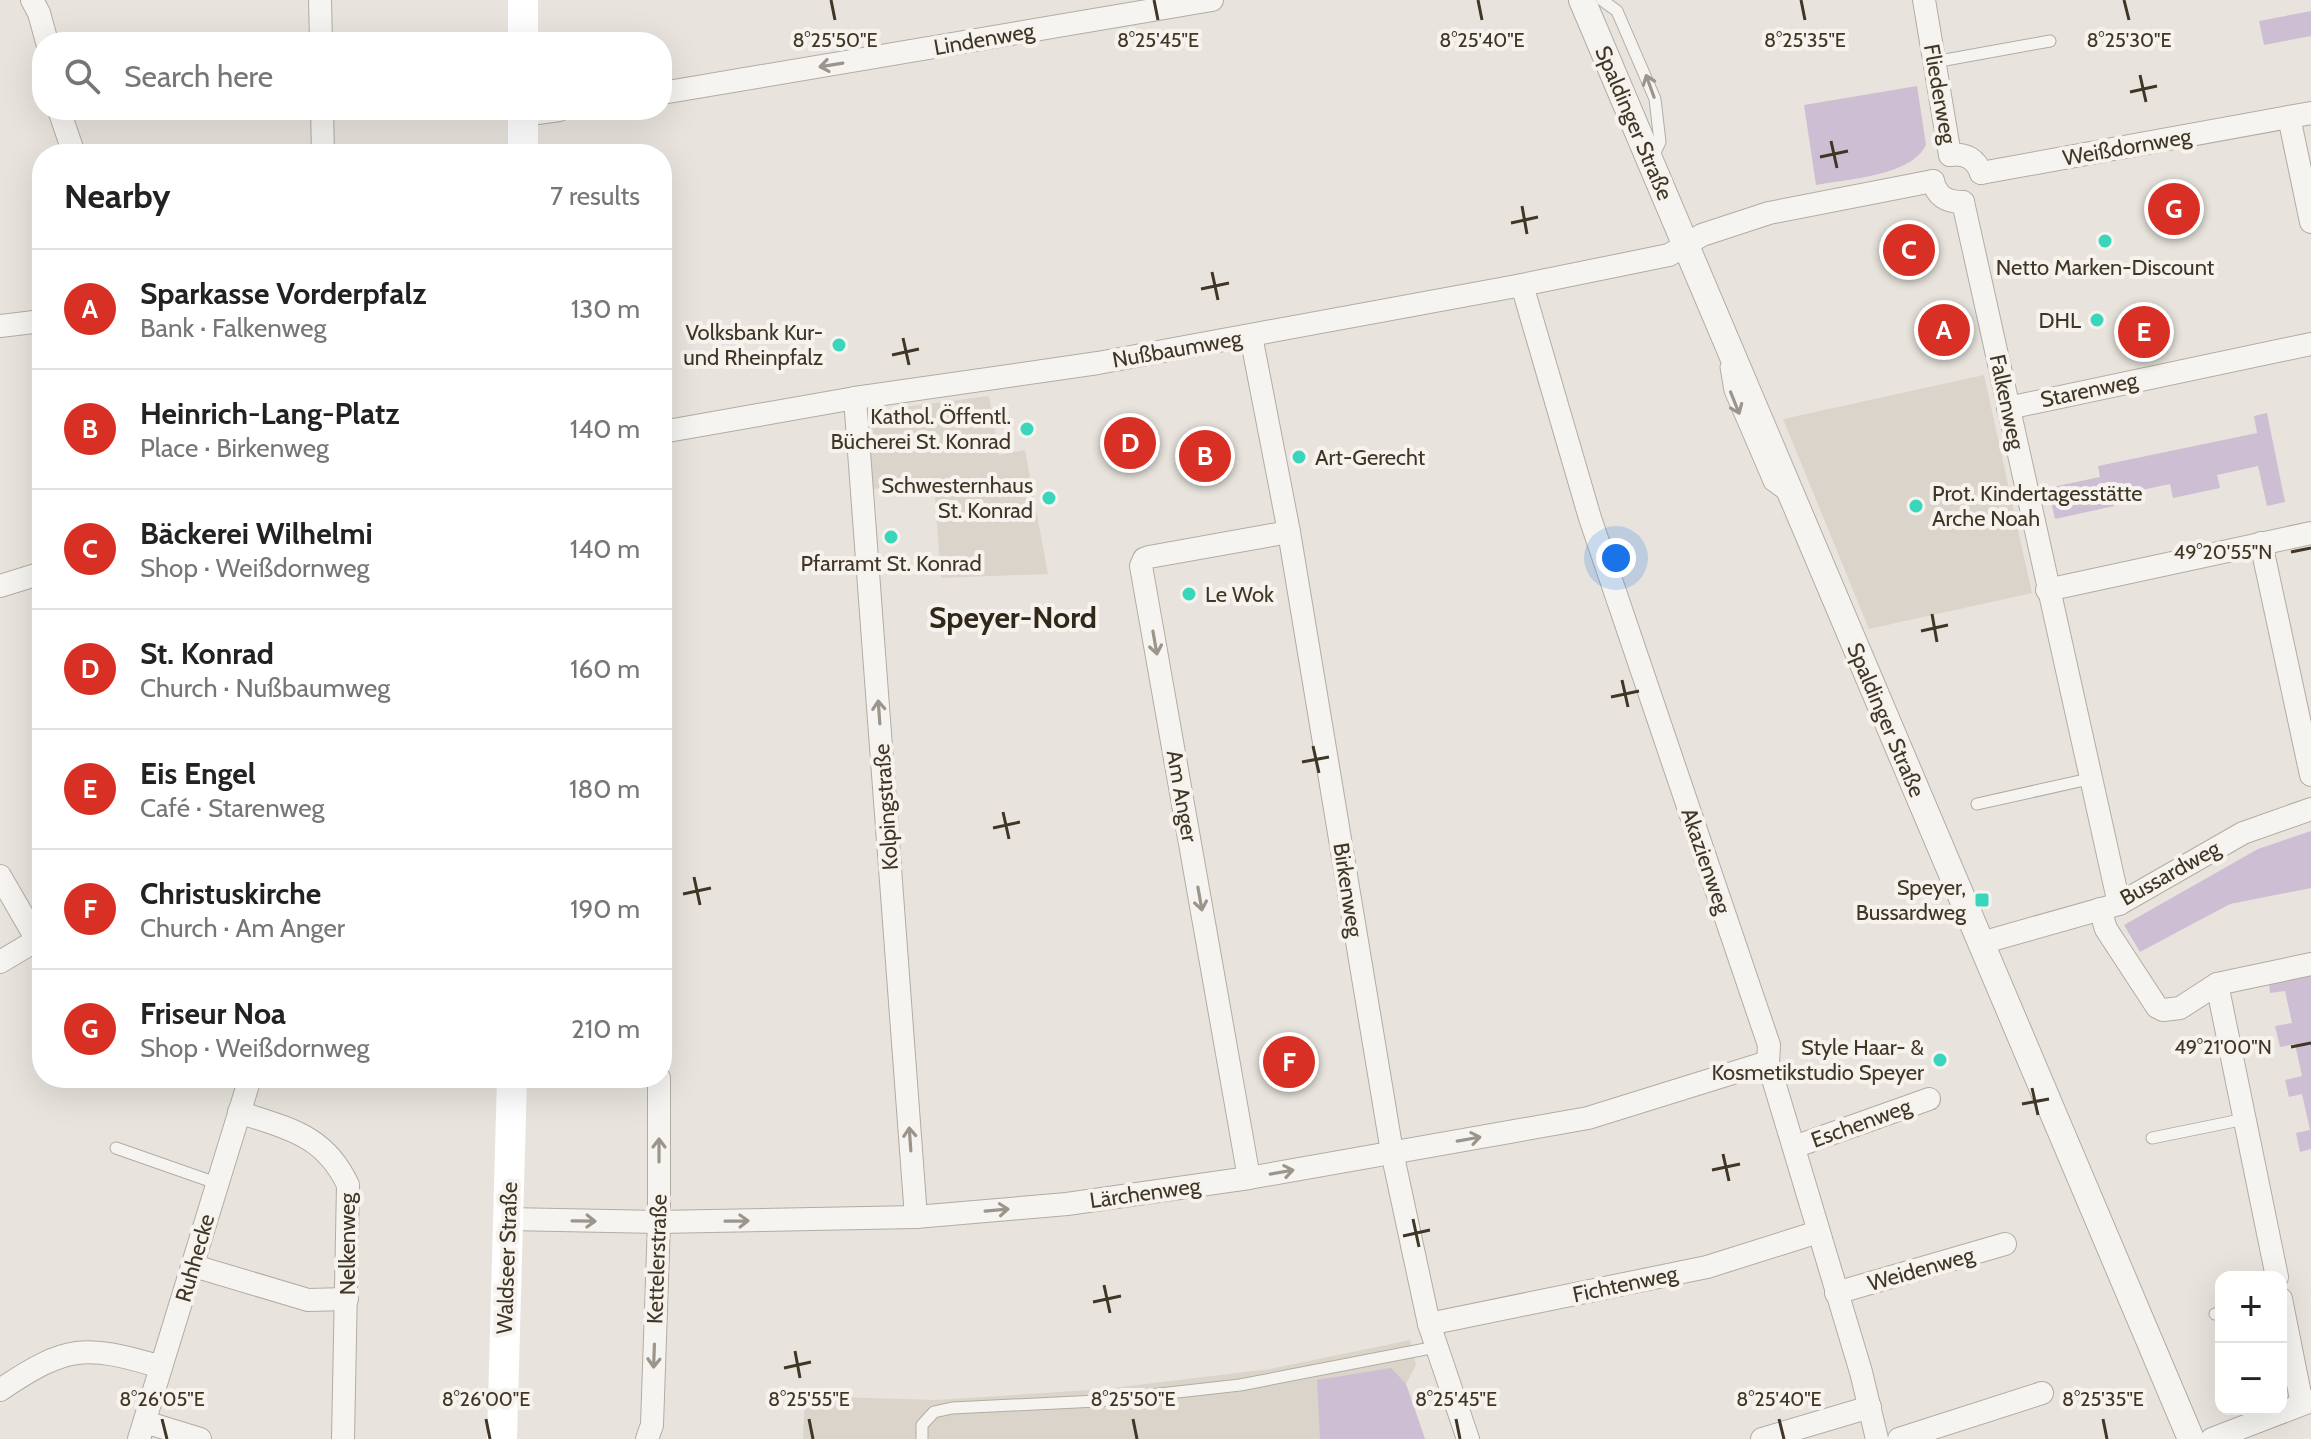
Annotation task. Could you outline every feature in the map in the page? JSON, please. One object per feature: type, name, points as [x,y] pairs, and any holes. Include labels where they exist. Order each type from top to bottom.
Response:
[{"type":"main road","points":[[523,0],[523,32]]},
{"type":"main road","points":[[523,120],[523,144]]},
{"type":"main road","name":"Waldseer Straße","points":[[502,1439],[512,1088]]},
{"type":"street","points":[[32,0],[44,32]]},
{"type":"street","points":[[320,0],[321,32]]},
{"type":"street","name":"Lindenweg","points":[[672,91],[1212,0]]},
{"type":"street","name":"Spaldinger Straße","points":[[1582,0],[2191,1439]]},
{"type":"street","name":"Fliederweg","points":[[1924,0],[1950,155],[1935,168],[1933,181]]},
{"type":"street","points":[[2300,115],[2311,222]]},
{"type":"street","name":"Weißdornweg","points":[[1981,173],[2300,115]]},
{"type":"street","points":[[62,120],[71,144]]},
{"type":"street","points":[[322,120],[323,144]]},
{"type":"street","points":[[1686,244],[1702,235],[1769,213],[1933,181],[1939,195],[1963,202],[1978,191],[1981,173],[1978,165],[1966,155],[1950,155]]},
{"type":"street","name":"Falkenweg","points":[[1963,202],[2089,779],[2110,906],[2106,929],[2157,1007],[2163,1010],[2180,1008],[2217,984]]},
{"type":"street","name":"Nußbaumweg","points":[[672,430],[855,398],[1098,363],[1251,336],[1660,258],[1686,244]]},
{"type":"street","name":"Akazienweg","points":[[1522,285],[1590,518],[1769,1045],[1768,1062],[1877,1439]]},
{"type":"street","points":[[0,326],[32,322]]},
{"type":"street","name":"Birkenweg","points":[[1251,336],[1289,532],[1392,1152],[1429,1324],[1468,1439]]},
{"type":"street","name":"Starenweg","points":[[2008,408],[2311,344]]},
{"type":"street","name":"Kolpingstraße","points":[[855,398],[916,1217]]},
{"type":"street","name":"Am Anger","points":[[1249,1178],[1141,566],[1144,559],[1149,557],[1289,532]]},
{"type":"street","points":[[2047,590],[2311,533]]},
{"type":"street","points":[[2261,543],[2311,775]]},
{"type":"street","points":[[0,586],[32,576]]},
{"type":"street","name":"Bussardweg","points":[[1981,943],[2110,906],[2243,833],[2311,809]]},
{"type":"street","points":[[0,876],[32,928]]},
{"type":"street","points":[[0,962],[32,943]]},
{"type":"street","points":[[2276,1271],[2217,984],[2311,964]]},
{"type":"street","name":"Lärchenweg","points":[[508,1219],[659,1222],[916,1217],[1067,1204],[1249,1178],[1588,1118],[1768,1062]]},
{"type":"street","name":"Ruhhecke","points":[[142,1431],[247,1088]]},
{"type":"street","name":"Kettelerstraße","points":[[647,1439],[652,1425],[659,1222],[659,1088]]},
{"type":"street","name":"Eschenweg","points":[[1794,1147],[1929,1099]]},
{"type":"street","name":"Nelkenweg","points":[[239,1112],[309,1138],[333,1158],[348,1185],[343,1439]]},
{"type":"street","name":"Fichtenweg","points":[[1429,1324],[1707,1267],[1818,1232]]},
{"type":"street","name":"Weidenweg","points":[[1836,1293],[2005,1244]]},
{"type":"street","points":[[194,1266],[308,1300],[347,1299]]},
{"type":"street","points":[[2212,1439],[2306,1402],[2287,1324]]},
{"type":"street","points":[[0,1390],[39,1364],[61,1355],[93,1351],[161,1367]]},
{"type":"street","points":[[1899,1439],[2042,1393]]},
{"type":"street","points":[[1762,1439],[1870,1407]]},
{"type":"street","points":[[142,1431],[200,1439]]},
{"type":"lane","points":[[1602,0],[1617,11],[1655,99],[1660,142],[1651,161]]},
{"type":"lane","points":[[1934,62],[2050,41]]},
{"type":"lane","points":[[1977,804],[2089,779]]},
{"type":"lane","points":[[2152,1138],[2245,1119]]},
{"type":"lane","points":[[116,1148],[216,1183]]},
{"type":"lane","points":[[922,1439],[922,1425],[934,1412],[952,1408],[1097,1401],[1240,1385],[1436,1347]]},
{"type":"shaded area","points":[[2311,11],[2311,36],[2264,45],[2259,21]]},
{"type":"shaded area","points":[[1917,86],[1926,145],[1918,155],[1893,170],[1816,185],[1804,105]]},
{"type":"shaded area","name":"Prot. Kindertagesstätte Arche Noah","points":[[1984,375],[2032,593],[1869,629],[1783,419]]},
{"type":"shaded area","points":[[989,396],[999,455],[1025,450],[1048,574],[941,578],[934,484],[871,489],[868,421],[879,410]]},
{"type":"shaded area","points":[[2267,413],[2285,502],[2267,506],[2258,466],[2217,475],[2220,488],[2173,498],[2170,484],[2113,496],[2114,506],[2055,519],[2048,488],[2100,477],[2098,466],[2257,433],[2254,416]]},
{"type":"shaded area","points":[[2311,831],[2311,888],[2230,904],[2140,952],[2124,925],[2258,849]]},
{"type":"shaded area","points":[[2311,975],[2311,1149],[2300,1152],[2296,1133],[2310,1130],[2302,1094],[2289,1097],[2285,1080],[2302,1076],[2295,1044],[2280,1047],[2275,1026],[2292,1023],[2285,991],[2270,993],[2269,984]]},
{"type":"shaded area","points":[[1410,1340],[1416,1365],[1406,1384],[1425,1439],[803,1439],[805,1396],[936,1400],[1104,1389],[1270,1369]]},
{"type":"shaded area","points":[[1391,1368],[1406,1384],[1425,1439],[1320,1439],[1317,1380]]},
{"type":"place","name":"Friseur Noa","points":[[2174,209]]},
{"type":"place","name":"Netto Marken-Discount","points":[[2105,241]]},
{"type":"place","name":"Bäckerei Wilhelmi","points":[[1909,250]]},
{"type":"place","name":"DHL","points":[[2097,320]]},
{"type":"place","name":"Sparkasse Vorderpfalz","points":[[1944,330]]},
{"type":"place","name":"Eis Engel","points":[[2144,332]]},
{"type":"place","name":"Volksbank Kur- und Rheinpfalz","points":[[839,345]]},
{"type":"place","name":"Kathol. Öffentl. Bücherei St. Konrad","points":[[1027,429]]},
{"type":"place","name":"St. Konrad","points":[[1130,443]]},
{"type":"place","name":"Heinrich-Lang-Platz","points":[[1205,456]]},
{"type":"place","name":"Art-Gerecht","points":[[1299,457]]},
{"type":"place","name":"Schwesternhaus St. Konrad","points":[[1049,498]]},
{"type":"place","name":"Prot. Kindertagesstätte Arche Noah","points":[[1916,506]]},
{"type":"place","name":"Pfarramt St. Konrad","points":[[891,537]]},
{"type":"place","name":"Le Wok","points":[[1189,594]]},
{"type":"place","name":"Speyer, Bussardweg","points":[[1982,900]]},
{"type":"place","name":"Style Haar- & Kosmetikstudio Speyer","points":[[1940,1060]]},
{"type":"place","name":"Christuskirche","points":[[1289,1062]]},
{"type":"district","name":"Speyer-Nord","points":[[1013,617]]}]
